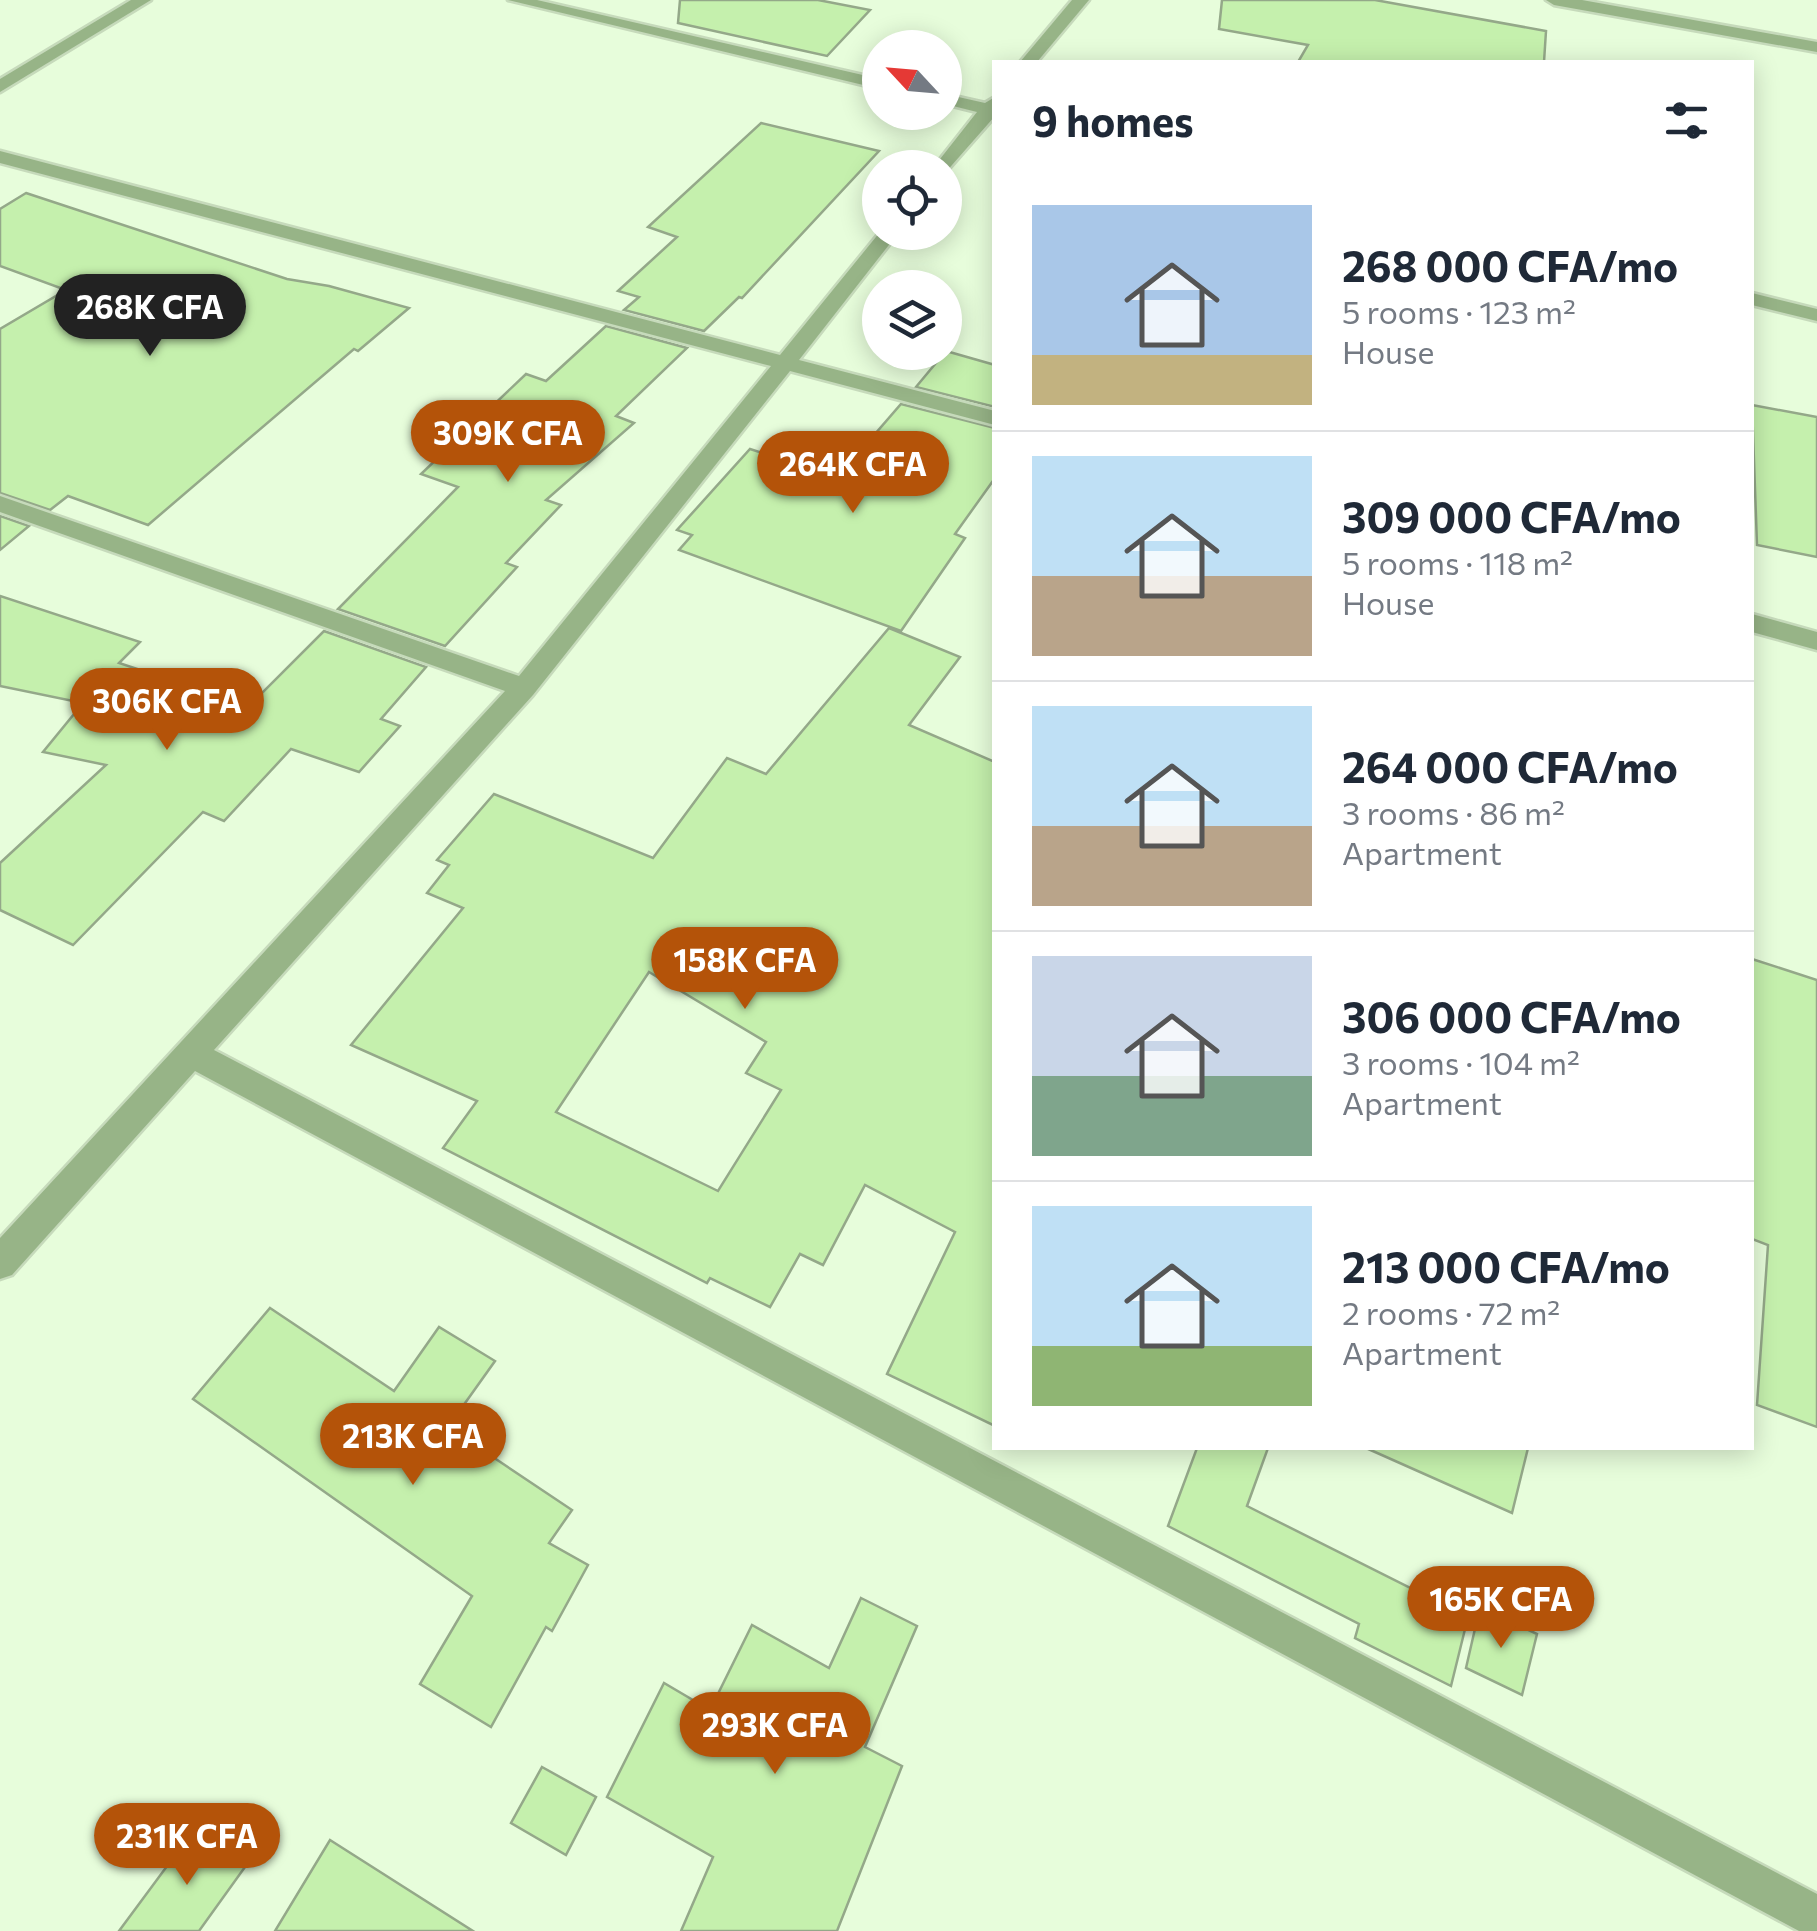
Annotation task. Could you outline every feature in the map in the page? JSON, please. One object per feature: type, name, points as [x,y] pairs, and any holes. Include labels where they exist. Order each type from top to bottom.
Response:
[{"type":"street","points":[[0,88],[143,0]]},
{"type":"street","points":[[516,0],[862,80]]},
{"type":"street","points":[[1030,60],[1081,0]]},
{"type":"street","points":[[1554,0],[1817,47]]},
{"type":"street","points":[[1668,21],[1674,0]]},
{"type":"street","points":[[962,102],[992,107]]},
{"type":"street","points":[[957,150],[992,108]]},
{"type":"street","points":[[0,157],[992,417]]},
{"type":"street","points":[[0,1263],[524,688],[875,250]]},
{"type":"street","points":[[1754,299],[1817,315]]},
{"type":"street","points":[[0,504],[524,688]]},
{"type":"street","points":[[1754,625],[1817,641]]},
{"type":"street","points":[[189,1052],[1817,1917]]},
{"type":"building","points":[[680,0],[818,0],[870,10],[827,56],[678,23]]},
{"type":"building","points":[[1222,0],[1375,0],[1546,31],[1544,60],[1299,60],[1308,45],[1219,29]]},
{"type":"building","points":[[761,123],[875,150],[862,150],[862,169],[742,298],[704,331],[624,310],[639,297],[618,291],[677,237],[648,227]]},
{"type":"building","points":[[26,193],[287,279],[409,308],[358,351],[354,349],[148,525],[68,496],[50,510],[0,493],[0,329],[66,290],[0,266],[0,209]]},
{"type":"building","points":[[606,326],[687,348],[616,416],[634,423],[546,500],[561,505],[506,563],[517,567],[445,646],[338,609],[458,487],[421,474],[526,374],[546,381]]},
{"type":"building","points":[[962,356],[992,364],[992,406],[916,387],[930,370],[962,370]]},
{"type":"building","points":[[901,404],[992,427],[992,482],[955,534],[965,538],[901,631],[679,550],[692,535],[677,530],[750,449],[831,475],[842,462],[849,464]]},
{"type":"building","points":[[1754,405],[1817,417],[1817,557],[1757,545]]},
{"type":"building","points":[[0,516],[29,526],[0,550]]},
{"type":"building","points":[[0,596],[140,642],[119,663],[249,706],[324,631],[426,667],[381,719],[400,726],[359,772],[291,749],[224,821],[203,812],[73,945],[0,910],[0,863],[106,765],[43,752],[83,703],[0,686]]},
{"type":"building","points":[[889,628],[960,657],[909,725],[992,761],[992,1425],[887,1374],[955,1232],[865,1185],[823,1265],[800,1254],[770,1307],[710,1278],[707,1283],[443,1148],[477,1101],[351,1045],[463,908],[427,893],[449,865],[437,860],[494,794],[653,858],[727,758],[766,774]],"holes":[[[649,972],[766,1042],[746,1073],[781,1090],[718,1191],[556,1112]]]},
{"type":"building","points":[[1754,960],[1817,980],[1817,1427],[1757,1405],[1768,1245],[1754,1240]]},
{"type":"building","points":[[270,1308],[394,1391],[439,1327],[495,1361],[448,1427],[572,1510],[549,1543],[588,1565],[552,1631],[546,1627],[491,1727],[420,1684],[472,1596],[193,1399]]},
{"type":"building","points":[[1196,1450],[1267,1450],[1247,1506],[1468,1617],[1451,1686],[1355,1638],[1359,1624],[1168,1526]]},
{"type":"building","points":[[1370,1450],[1528,1450],[1512,1513]]},
{"type":"building","points":[[861,1598],[917,1626],[865,1747],[902,1766],[837,1931],[681,1931],[713,1857],[607,1797],[664,1683],[710,1710],[752,1625],[829,1668]]},
{"type":"building","points":[[1480,1607],[1537,1634],[1522,1695],[1466,1668]]},
{"type":"building","points":[[542,1767],[596,1797],[566,1855],[511,1823]]},
{"type":"building","points":[[196,1827],[245,1867],[199,1931],[119,1931]]},
{"type":"building","points":[[330,1840],[473,1931],[275,1931]]}]
